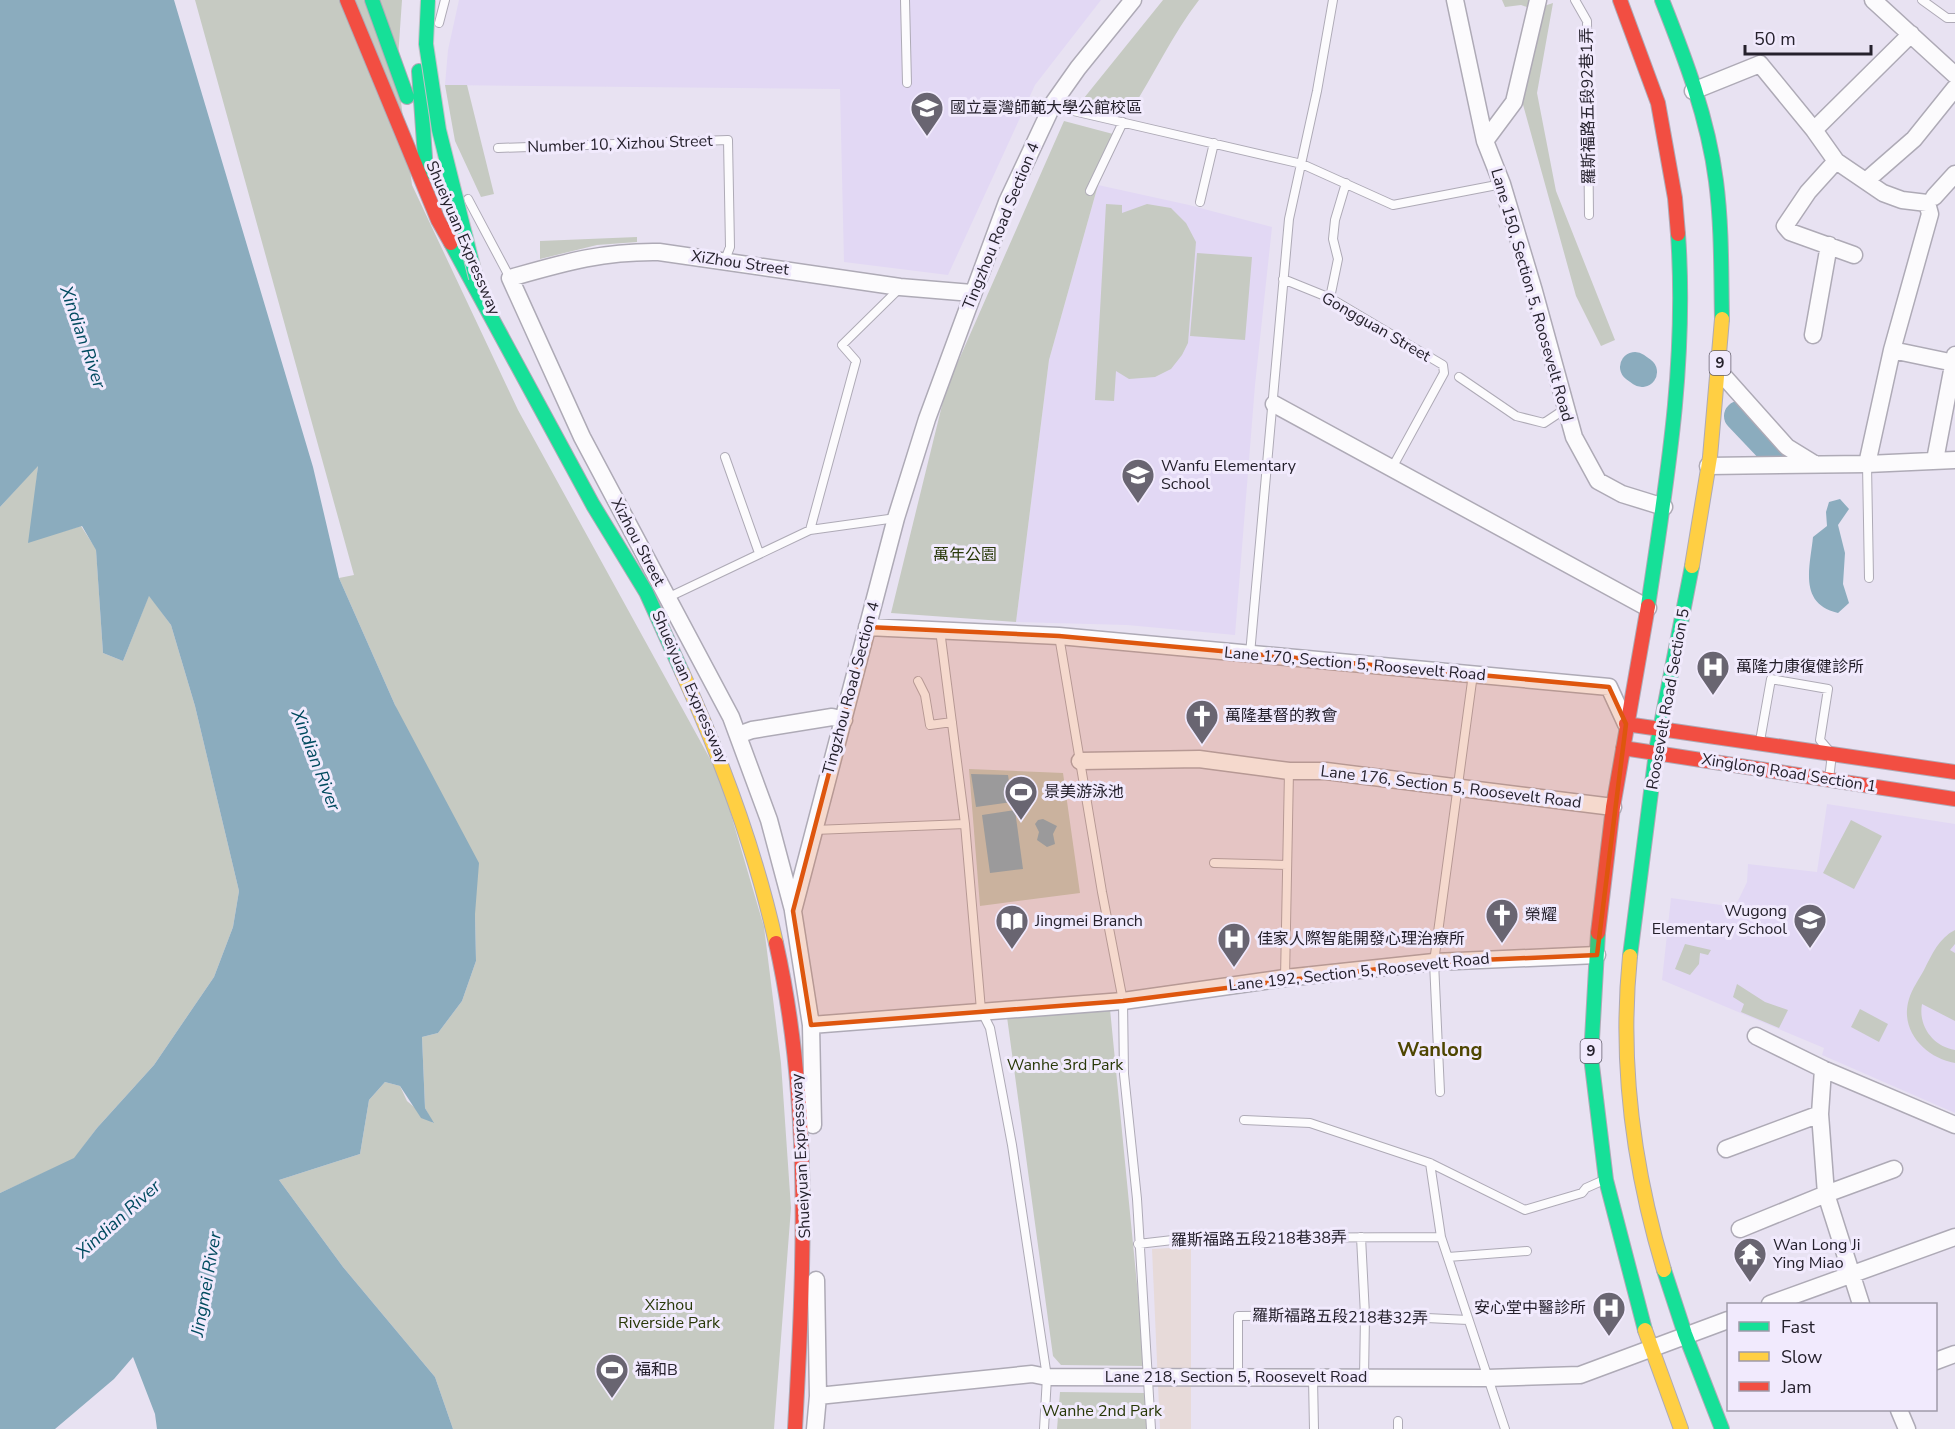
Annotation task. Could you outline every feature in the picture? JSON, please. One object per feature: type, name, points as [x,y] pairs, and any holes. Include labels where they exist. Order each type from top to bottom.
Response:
[{"type":"main road","points":[[347,0],[438,220]]},
{"type":"main road","name":"Shueiyuan Expressway","points":[[372,0],[436,180],[476,278],[533,390],[658,614],[721,755],[760,872],[793,1023],[803,1141],[807,1225],[796,1429]]},
{"type":"main road","points":[[417,0],[416,26],[426,172],[438,220]]},
{"type":"main road","points":[[428,0],[426,44],[439,130],[476,278]]},
{"type":"main road","name":"9","points":[[1620,0],[1658,103],[1675,198],[1681,254],[1682,292],[1675,428],[1648,608],[1613,807],[1597,954],[1591,1057],[1606,1180],[1626,1263],[1652,1350],[1682,1429]]},
{"type":"main road","points":[[1648,0],[1669,59]]},
{"type":"main road","name":"Roosevelt Road Section 5","points":[[1662,0],[1685,95],[1709,141],[1716,183],[1721,274],[1720,372],[1708,466],[1674,669],[1660,730],[1631,946],[1625,1037],[1628,1098],[1641,1182],[1686,1336],[1722,1429]]},
{"type":"main road","name":"Shueiyuan Expressway","points":[[438,220],[593,505],[646,592],[720,756],[768,905],[793,1039],[804,1184],[804,1268],[796,1429]]},
{"type":"main road","points":[[1707,277],[1707,300]]},
{"type":"main road","name":"9","points":[[1698,434],[1704,390],[1706,334]]},
{"type":"main road","name":"9","points":[[1660,730],[1658,679],[1671,598]]},
{"type":"main road","name":"Xinglong Road Section 1","points":[[1626,724],[1955,772]]},
{"type":"main road","name":"Xinglong Road Section 1","points":[[1623,748],[1955,799]]},
{"type":"street","name":"Tingzhou Road Section 4","points":[[815,1429],[818,1396],[811,1025],[793,911],[896,518],[972,293],[1007,202],[1054,102],[1132,0]]},
{"type":"street","name":"Lane 150, Section 5, Roosevelt Road","points":[[1455,0],[1485,141],[1502,184],[1574,437],[1598,481],[1622,494],[1664,507]]},
{"type":"street","points":[[1485,141],[1514,102],[1538,0]]},
{"type":"street","points":[[1873,0],[1955,75]]},
{"type":"street","points":[[1814,130],[1911,34]]},
{"type":"street","points":[[1685,95],[1760,64],[1814,130],[1836,161],[1883,193],[1902,200],[1930,200]]},
{"type":"street","points":[[1867,180],[1914,139],[1955,88]]},
{"type":"street","points":[[1836,161],[1797,205],[1785,226],[1790,232],[1854,255]]},
{"type":"street","points":[[1867,464],[1892,350],[1930,214],[1930,200],[1955,174]]},
{"type":"street","points":[[1813,335],[1829,245]]},
{"type":"street","name":"XiZhou Street","points":[[510,278],[593,255],[658,252],[900,287],[972,293]]},
{"type":"street","name":"Xizhou Street","points":[[510,278],[582,437],[738,735],[769,820],[793,911]]},
{"type":"street","points":[[1892,350],[1954,359],[1935,460]]},
{"type":"street","points":[[1720,372],[1787,447],[1814,464]]},
{"type":"street","points":[[1274,404],[1648,608]]},
{"type":"street","points":[[1708,466],[1867,464],[1955,460]]},
{"type":"street","name":"Lane 170, Section 5, Roosevelt Road","points":[[867,627],[1059,636],[1609,687],[1626,724]]},
{"type":"street","points":[[738,735],[752,730],[832,717],[844,720]]},
{"type":"street","name":"Lane 176, Section 5, Roosevelt Road","points":[[1080,761],[1199,759],[1289,771],[1326,771],[1613,807]]},
{"type":"street","name":"Lane 192, Section 5, Roosevelt Road","points":[[811,1025],[981,1010],[1123,1001],[1285,978],[1434,962],[1597,954]]},
{"type":"street","points":[[1756,1036],[1823,1069],[1955,1125]]},
{"type":"street","points":[[1823,1069],[1820,1114],[1826,1194],[1860,1303]]},
{"type":"street","points":[[1726,1149],[1820,1114]]},
{"type":"street","points":[[1740,1229],[1894,1169]]},
{"type":"street","points":[[1775,1303],[1955,1237]]},
{"type":"street","name":"Lane 218, Section 5, Roosevelt Road","points":[[818,1396],[1032,1374],[1047,1377],[1238,1378],[1487,1378],[1580,1375],[1727,1320]]},
{"type":"street","points":[[1937,1360],[1955,1354]]},
{"type":"street","points":[[1899,1411],[1907,1429]]},
{"type":"lane","points":[[446,0],[437,33],[432,96],[438,126],[452,167],[510,278]]},
{"type":"lane","points":[[905,0],[907,83]]},
{"type":"lane","points":[[1250,654],[1289,219],[1302,164],[1333,0]]},
{"type":"lane","name":"羅斯福路五段92巷1弄","points":[[1575,0],[1587,21],[1589,215]]},
{"type":"lane","points":[[1922,0],[1947,18],[1955,18]]},
{"type":"lane","points":[[1054,102],[1069,110],[1302,164],[1393,205],[1502,184]]},
{"type":"lane","points":[[1090,191],[1123,122]]},
{"type":"lane","name":"Number 10, Xizhou Street","points":[[498,148],[728,140],[730,247],[724,261]]},
{"type":"lane","points":[[1200,202],[1214,143]]},
{"type":"lane","points":[[1330,298],[1338,259],[1333,239],[1335,220],[1346,183]]},
{"type":"lane","name":"Gongguan Street","points":[[1283,279],[1330,298],[1443,365],[1444,373],[1392,468]]},
{"type":"lane","points":[[810,530],[856,361],[843,345],[900,287]]},
{"type":"lane","points":[[1459,377],[1515,416],[1544,423],[1565,409]]},
{"type":"lane","points":[[725,457],[759,553]]},
{"type":"lane","points":[[1867,464],[1869,578]]},
{"type":"lane","points":[[667,598],[810,530],[896,518]]},
{"type":"lane","points":[[940,629],[965,824],[981,1010],[990,1028],[1012,1145],[1047,1377],[1044,1429]]},
{"type":"lane","points":[[1059,636],[1123,1001],[1124,1074],[1137,1199],[1138,1244],[1152,1429]]},
{"type":"lane","points":[[1440,1092],[1434,962],[1473,674]]},
{"type":"lane","points":[[1759,744],[1771,680],[1828,689],[1820,740],[1832,754],[1828,779]]},
{"type":"lane","points":[[918,681],[925,695],[930,724],[952,722]]},
{"type":"lane","points":[[1285,978],[1289,771]]},
{"type":"lane","points":[[814,830],[965,824]]},
{"type":"lane","points":[[1214,863],[1287,865]]},
{"type":"lane","points":[[1244,1120],[1310,1124],[1430,1163],[1525,1209],[1582,1193],[1586,1188],[1606,1180]]},
{"type":"lane","points":[[1430,1163],[1442,1237],[1505,1429]]},
{"type":"lane","points":[[1361,1237],[1365,1315],[1364,1378]]},
{"type":"lane","name":"羅斯福路五段218巷38弄","points":[[1138,1244],[1190,1238],[1442,1237]]},
{"type":"lane","points":[[1448,1257],[1527,1251]]},
{"type":"lane","name":"羅斯福路五段218巷32弄","points":[[1238,1378],[1238,1316],[1365,1315],[1468,1320]]},
{"type":"lane","points":[[1313,1378],[1314,1429]]},
{"type":"highlighted area","points":[[867,627],[1059,636],[1609,687],[1626,724],[1597,955],[1434,962],[1123,1001],[811,1025],[793,911]]},
{"type":"shaded area","name":"國立臺灣師範大學公館校區","points":[[459,0],[1101,0],[1035,85],[948,275],[844,262],[840,89],[445,85],[448,50]]},
{"type":"shaded area","name":"Wanfu Elementary School","points":[[1098,185],[1189,205],[1272,227],[1255,385],[1235,635],[1127,625],[1016,622],[1049,360]]},
{"type":"shaded area","name":"Wugong Elementary School","points":[[1827,804],[1955,824],[1955,1113],[1822,1055],[1824,1048],[1662,980],[1671,898],[1735,907],[1747,882],[1748,864],[1817,872]]},
{"type":"shaded area","points":[[1191,1247],[1191,1429],[1160,1429],[1152,1249]]},
{"type":"green space","name":"Xizhou Riverside Park","points":[[195,0],[402,0],[397,72],[412,185],[518,410],[720,777],[764,927],[781,1063],[791,1208],[774,1429],[453,1429],[435,1377],[343,1267],[279,1180],[360,1154],[369,1100],[385,1082],[400,1086],[407,1101],[433,1123],[425,1108],[422,1037],[438,1033],[462,1001],[476,961],[475,914],[395,705],[339,578],[354,575]]},
{"type":"green space","points":[[1163,0],[1199,0],[1180,27],[1130,112],[1084,98]]},
{"type":"green space","points":[[1502,0],[1529,0],[1527,7],[1521,5],[1505,7]]},
{"type":"green space","points":[[1553,3],[1537,93],[1556,191],[1615,340],[1601,346],[1576,296],[1522,101],[1544,6]]},
{"type":"green space","points":[[445,85],[467,85],[494,194],[481,197],[455,141]]},
{"type":"green space","name":"萬年公園","points":[[1064,121],[1113,134],[1088,189],[1098,185],[1049,360],[1016,622],[891,613],[946,389]]},
{"type":"green space","points":[[1106,204],[1122,205],[1122,213],[1147,204],[1171,208],[1186,223],[1196,242],[1188,343],[1182,355],[1171,369],[1155,377],[1129,379],[1116,371],[1114,401],[1095,400]]},
{"type":"green space","points":[[637,237],[637,242],[597,245],[540,259],[540,241]]},
{"type":"green space","points":[[1197,253],[1252,257],[1245,340],[1190,336]]},
{"type":"green space","points":[[38,465],[35,499],[61,532],[81,526],[96,549],[103,653],[123,661],[149,595],[171,625],[195,706],[239,891],[233,927],[214,977],[154,1065],[97,1128],[74,1159],[0,1193],[0,507]]},
{"type":"green space","name":"景美游泳池","points":[[969,769],[1063,773],[1080,893],[980,906]]},
{"type":"green space","points":[[1851,820],[1882,836],[1854,889],[1823,873]]},
{"type":"green space","points":[[1955,930],[1955,944],[1950,950],[1955,953],[1955,1021],[1922,1004],[1921,1012],[1925,1027],[1933,1039],[1955,1050],[1955,1063],[1934,1055],[1917,1041],[1908,1022],[1907,1011],[1912,992],[1933,952],[1949,933]]},
{"type":"green space","points":[[1685,944],[1711,950],[1708,955],[1700,953],[1699,964],[1690,975],[1675,969]]},
{"type":"green space","points":[[1737,984],[1765,1002],[1788,1010],[1779,1028],[1741,1012],[1744,1004],[1733,997]]},
{"type":"green space","name":"Wanhe 3rd Park","points":[[1110,1009],[1145,1366],[1061,1365],[1053,1356],[1007,1017]]},
{"type":"green space","points":[[1860,1009],[1888,1024],[1879,1042],[1851,1027]]},
{"type":"green space","name":"Wanhe 2nd Park","points":[[1060,1392],[1146,1393],[1146,1429],[1057,1429]]},
{"type":"water","points":[[0,0],[174,0],[313,467],[339,578],[395,705],[479,863],[475,914],[476,961],[462,1001],[438,1033],[422,1037],[425,1108],[434,1123],[421,1118],[400,1086],[385,1082],[369,1100],[360,1154],[279,1180],[343,1267],[435,1377],[453,1429],[157,1429],[155,1414],[133,1357],[114,1379],[55,1429],[0,1429],[0,1193],[74,1158],[97,1128],[154,1065],[214,977],[233,927],[239,891],[195,706],[171,625],[149,596],[123,661],[103,653],[96,550],[82,526],[28,543],[38,466],[0,507]]},
{"type":"water","points":[[1840,499],[1849,509],[1838,525],[1845,553],[1843,584],[1849,603],[1838,613],[1817,602],[1809,583],[1809,572],[1813,537],[1827,526],[1826,512],[1829,502]]},
{"type":"water","points":[[971,774],[1008,775],[1012,802],[976,807]]},
{"type":"water","points":[[1015,810],[1023,869],[990,873],[982,815]]},
{"type":"water","points":[[1043,819],[1057,826],[1053,834],[1055,844],[1047,847],[1037,840],[1039,832],[1035,824],[1038,820]]},
{"type":"waterway","points":[[1635,367],[1642,372]]},
{"type":"waterway","points":[[1739,416],[1777,456]]},
{"type":"traffic: fast","points":[[372,0],[407,97]]},
{"type":"traffic: fast","points":[[428,0],[426,44],[439,130],[476,278]]},
{"type":"traffic: fast","points":[[1662,0],[1695,89],[1712,158],[1719,216],[1722,319]]},
{"type":"traffic: fast","points":[[419,71],[426,172]]},
{"type":"traffic: fast","points":[[1648,606],[1674,420],[1680,328],[1678,234]]},
{"type":"traffic: fast","points":[[451,243],[593,505],[646,592],[682,672]]},
{"type":"traffic: fast","points":[[1630,956],[1657,745],[1692,566]]},
{"type":"traffic: fast","points":[[1598,933],[1591,1057],[1606,1180],[1645,1330]]},
{"type":"traffic: fast","points":[[1664,1270],[1685,1334],[1722,1429]]},
{"type":"traffic: slow","points":[[1692,566],[1710,457],[1722,319]]},
{"type":"traffic: slow","points":[[682,672],[711,738],[748,839],[776,943]]},
{"type":"traffic: slow","points":[[1630,956],[1626,1036],[1631,1115],[1644,1193],[1664,1270]]},
{"type":"traffic: slow","points":[[1645,1330],[1681,1429]]},
{"type":"traffic: jam","points":[[347,0],[438,220],[451,243]]},
{"type":"traffic: jam","points":[[1620,0],[1658,103],[1675,198],[1678,234]]},
{"type":"traffic: jam","points":[[1598,933],[1613,807],[1648,606]]},
{"type":"traffic: jam","points":[[1626,724],[1955,772]]},
{"type":"traffic: jam","points":[[1623,748],[1955,799]]},
{"type":"traffic: jam","points":[[776,943],[788,1003],[800,1124],[802,1246],[795,1429]]},
{"type":"place","name":"國立臺灣師範大學公館校區","points":[[927,137]]},
{"type":"place","name":"Wanfu Elementary School","points":[[1138,504]]},
{"type":"place","name":"萬隆力康復健診所","points":[[1713,696]]},
{"type":"place","name":"萬隆基督的教會","points":[[1202,745]]},
{"type":"place","name":"景美游泳池","points":[[1021,821]]},
{"type":"place","name":"榮耀","points":[[1502,944]]},
{"type":"place","name":"Wugong Elementary School","points":[[1810,949]]},
{"type":"place","name":"Jingmei Branch","points":[[1012,950]]},
{"type":"place","name":"佳家人際智能開發心理治療所","points":[[1234,968]]},
{"type":"place","name":"Wan Long Ji Ying Miao","points":[[1750,1283]]},
{"type":"place","name":"安心堂中醫診所","points":[[1609,1337]]},
{"type":"place","name":"福和B","points":[[612,1399]]},
{"type":"district","name":"Wanlong","points":[[1440,1049]]},
{"type":"water label","name":"Xindian River","points":[[83,337]]},
{"type":"water label","name":"Xindian River","points":[[316,760]]},
{"type":"water label","name":"Xindian River","points":[[118,1219]]},
{"type":"water label","name":"Jingmei River","points":[[206,1284]]}]
